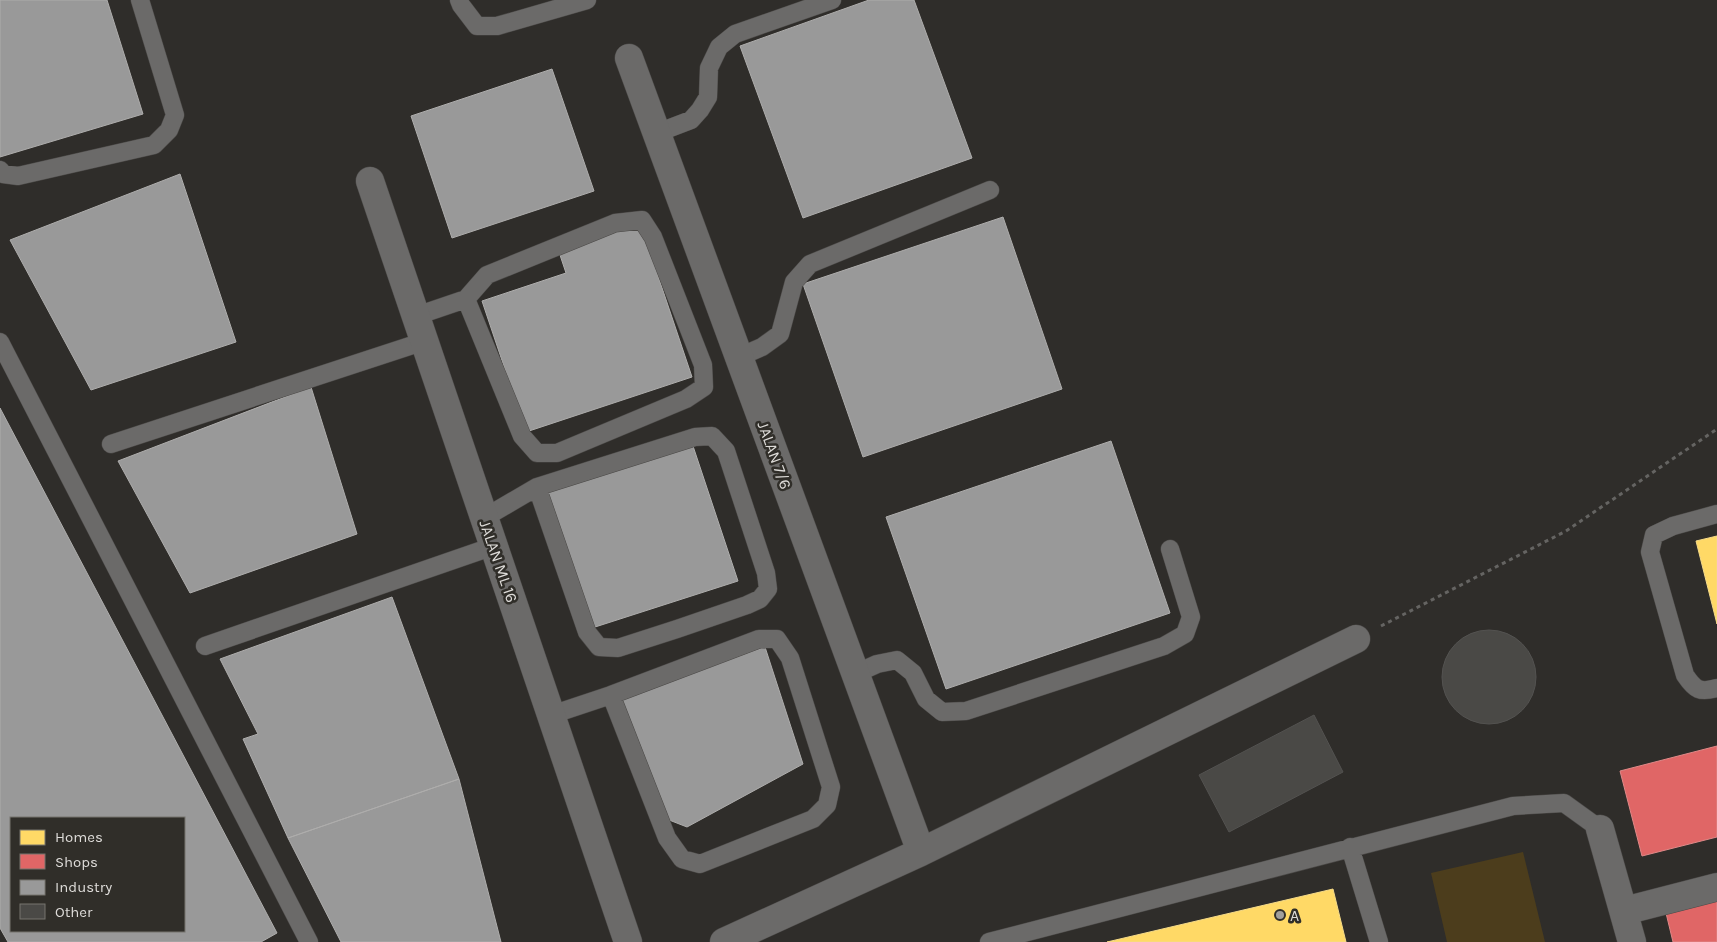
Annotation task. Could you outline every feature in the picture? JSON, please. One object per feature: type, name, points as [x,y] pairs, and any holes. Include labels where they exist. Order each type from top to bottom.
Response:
[{"type":"street","name":"JALAN 7/6","points":[[629,58],[921,852]]},
{"type":"street","name":"JALAN ML 16","points":[[370,181],[628,942]]},
{"type":"street","points":[[724,942],[921,852],[1356,639]]},
{"type":"street","points":[[1600,829],[1632,942]]},
{"type":"street","points":[[1624,911],[1717,887]]},
{"type":"lane","points":[[0,170],[3,174],[18,176],[154,145],[169,130],[175,115],[140,0]]},
{"type":"lane","points":[[459,0],[477,26],[497,26],[587,0]]},
{"type":"lane","points":[[657,133],[691,120],[700,110],[708,97],[709,68],[719,48],[735,34],[832,0]]},
{"type":"lane","points":[[738,357],[762,347],[780,334],[794,282],[810,264],[990,190]]},
{"type":"lane","points":[[111,444],[420,329],[466,299],[487,275],[615,223],[642,220],[653,237],[703,365],[704,387],[686,399],[557,453],[537,453],[522,436],[466,299]]},
{"type":"lane","points":[[0,342],[309,942]]},
{"type":"lane","points":[[484,518],[537,487],[695,437],[712,436],[726,452],[766,573],[768,590],[760,599],[677,629],[618,648],[599,647],[587,632],[537,487]]},
{"type":"lane","points":[[1717,514],[1673,526],[1654,535],[1650,552],[1685,675],[1692,687],[1705,692],[1717,688]]},
{"type":"lane","points":[[205,646],[494,546]]},
{"type":"lane","points":[[855,674],[877,664],[897,660],[914,673],[926,699],[942,712],[966,711],[1164,646],[1185,634],[1191,617],[1170,549]]},
{"type":"lane","points":[[551,715],[759,638],[777,639],[790,658],[831,787],[827,805],[813,819],[700,864],[682,858],[667,838],[610,694]]},
{"type":"lane","points":[[989,942],[1513,806],[1564,803],[1600,829]]},
{"type":"lane","points":[[1350,847],[1378,942]]},
{"type":"path","points":[[1356,639],[1566,531],[1717,429]]},
{"type":"shaded area","points":[[1523,852],[1545,942],[1447,942],[1431,873]]},
{"type":"building: Homes","points":[[1717,536],[1717,624],[1696,541]]},
{"type":"building: Homes","name":"A","points":[[1333,889],[1346,942],[1107,942]]},
{"type":"building: Shops","points":[[1717,746],[1717,837],[1642,856],[1620,771]]},
{"type":"building: Shops","points":[[1717,900],[1717,942],[1673,942],[1666,913]]},
{"type":"building: Industry","points":[[0,0],[107,0],[143,114],[0,157]]},
{"type":"building: Industry","points":[[869,0],[914,0],[972,158],[803,218],[740,46]]},
{"type":"building: Industry","points":[[552,69],[594,191],[452,238],[411,116]]},
{"type":"building: Industry","points":[[180,174],[236,342],[91,390],[10,240]]},
{"type":"building: Industry","points":[[1003,217],[1062,389],[863,457],[803,284]]},
{"type":"building: Industry","points":[[640,222],[692,377],[526,432],[482,301],[566,273],[558,249]]},
{"type":"building: Industry","points":[[311,387],[357,534],[190,593],[118,461]]},
{"type":"building: Industry","points":[[0,408],[277,933],[261,942],[8,942],[0,928]]},
{"type":"building: Industry","points":[[1111,441],[1170,613],[946,689],[886,517]]},
{"type":"building: Industry","points":[[692,443],[738,581],[592,628],[546,490]]},
{"type":"building: Industry","points":[[392,597],[459,779],[288,838],[243,739],[258,734],[220,659]]},
{"type":"building: Industry","points":[[765,647],[803,764],[687,827],[664,818],[617,700]]},
{"type":"building: Industry","points":[[459,779],[501,942],[341,942],[288,838]]},
{"type":"building: Other","points":[[1489,630],[1507,634],[1522,644],[1532,659],[1536,677],[1532,695],[1522,710],[1507,720],[1489,724],[1471,720],[1456,710],[1446,695],[1442,677],[1446,659],[1456,644],[1471,634]]},
{"type":"building: Other","points":[[1314,715],[1343,772],[1229,832],[1199,775]]},
{"type":"place","name":"A","points":[[1280,915]]}]
